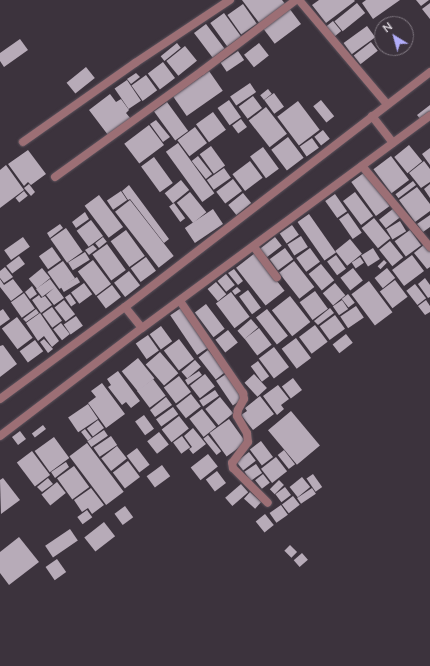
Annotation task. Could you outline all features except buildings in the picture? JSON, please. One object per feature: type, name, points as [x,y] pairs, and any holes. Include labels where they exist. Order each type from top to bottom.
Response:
[{"type":"street","points":[[23,142],[135,63],[230,0]]},
{"type":"street","points":[[55,177],[196,75],[296,0]]},
{"type":"street","points":[[299,0],[387,104]]},
{"type":"street","points":[[0,399],[127,310],[387,104],[430,72]]},
{"type":"street","points":[[372,116],[391,141]]},
{"type":"street","points":[[0,436],[140,326],[180,300],[254,247],[362,166],[391,141],[430,116]]},
{"type":"street","points":[[362,166],[430,247]]},
{"type":"street","points":[[254,247],[277,277]]},
{"type":"street","points":[[180,300],[242,393],[244,399],[238,410],[237,416],[247,433],[248,442],[232,462],[233,468],[268,503]]},
{"type":"street","points":[[127,310],[140,326]]}]
